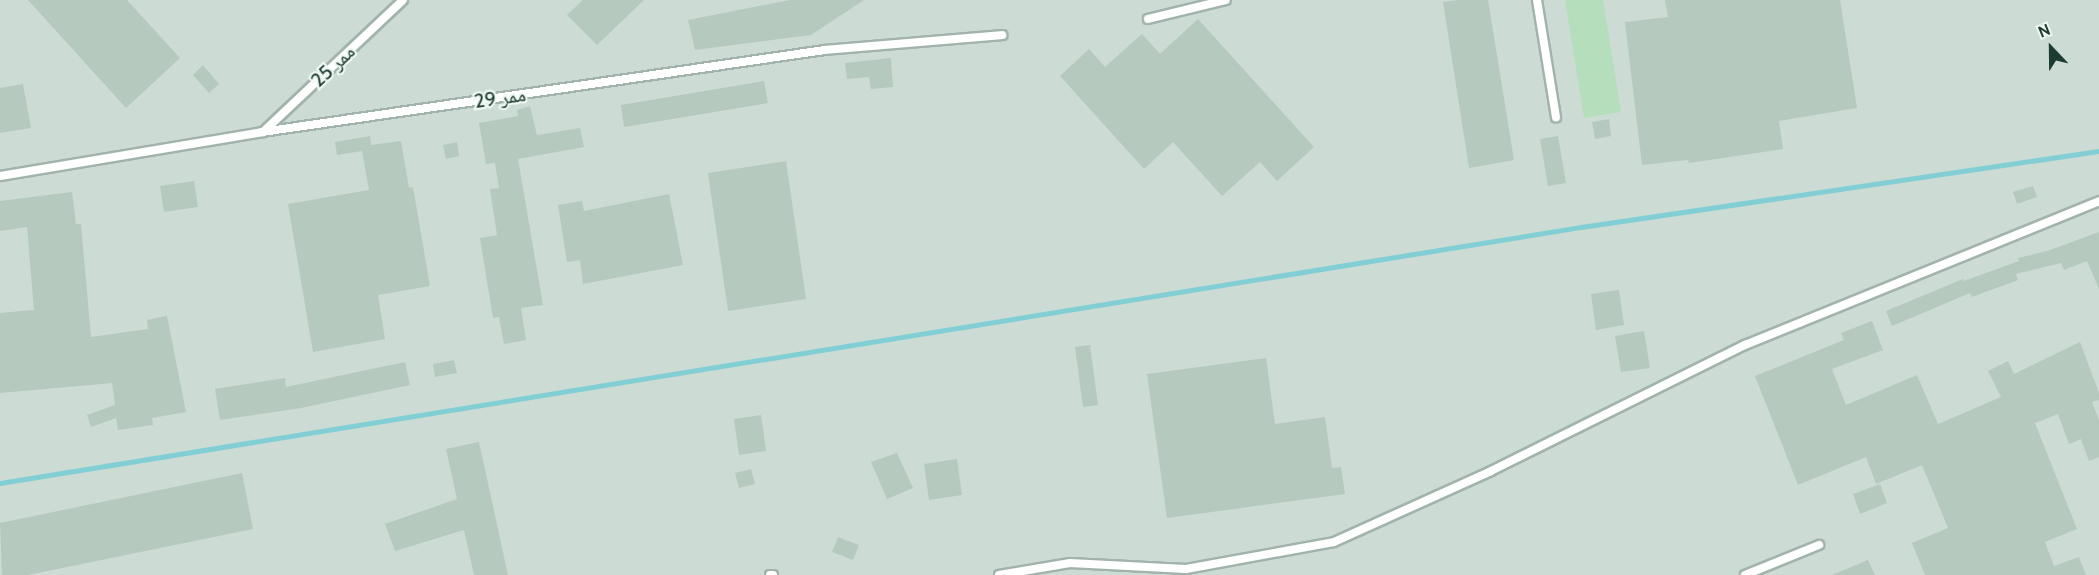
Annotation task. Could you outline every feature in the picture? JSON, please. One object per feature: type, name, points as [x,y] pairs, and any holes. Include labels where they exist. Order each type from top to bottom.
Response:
[{"type":"lane","name":"ممر 25","points":[[262,132],[403,0]]},
{"type":"lane","points":[[1148,19],[1226,0]]},
{"type":"lane","points":[[1537,0],[1556,117]]},
{"type":"lane","name":"ممر 29","points":[[0,176],[262,132],[825,50],[1002,35]]},
{"type":"lane","points":[[999,575],[1070,563],[1186,569],[1334,542],[1491,471],[1745,345],[2099,201]]},
{"type":"lane","points":[[1745,575],[1819,545]]},
{"type":"shaded area","points":[[0,0],[2099,0],[2099,575],[0,575]]},
{"type":"green space","points":[[1565,0],[1603,0],[1621,112],[1584,118]]},
{"type":"building","points":[[28,0],[127,0],[180,58],[126,108]]},
{"type":"building","points":[[583,0],[644,0],[597,45],[567,15]]},
{"type":"building","points":[[790,0],[864,0],[811,35],[695,50],[688,20]]},
{"type":"building","points":[[1488,0],[1514,160],[1469,168],[1443,2]]},
{"type":"building","points":[[1665,0],[1840,0],[1857,108],[1779,121],[1783,149],[1689,163],[1688,160],[1642,165],[1625,22],[1668,17]]},
{"type":"building","points":[[1198,19],[1314,147],[1277,181],[1260,162],[1222,196],[1173,142],[1144,169],[1060,76],[1089,49],[1105,67],[1142,34],[1160,54]]},
{"type":"building","points":[[891,58],[893,87],[871,89],[869,77],[847,79],[845,63]]},
{"type":"building","points":[[203,65],[219,84],[209,93],[193,75]]},
{"type":"building","points":[[764,81],[768,103],[624,127],[621,105]]},
{"type":"building","points":[[23,84],[31,128],[0,133],[0,88]]},
{"type":"building","points":[[530,106],[537,135],[580,128],[584,147],[518,159],[543,305],[521,308],[526,340],[504,344],[499,317],[493,318],[480,238],[497,235],[490,189],[499,188],[495,163],[486,164],[479,123],[518,116],[517,110]]},
{"type":"building","points":[[1609,119],[1611,136],[1595,139],[1592,122]]},
{"type":"building","points":[[370,136],[371,145],[401,141],[409,188],[413,187],[430,286],[378,295],[385,339],[313,352],[288,204],[369,190],[362,151],[337,155],[335,142]]},
{"type":"building","points":[[1558,136],[1566,183],[1548,186],[1540,139]]},
{"type":"building","points":[[457,142],[459,156],[446,159],[443,145]]},
{"type":"building","points":[[786,161],[806,299],[728,311],[708,173]]},
{"type":"building","points":[[194,181],[198,207],[164,212],[160,186]]},
{"type":"building","points":[[2033,186],[2037,197],[2017,204],[2013,192]]},
{"type":"building","points":[[72,192],[76,224],[81,224],[91,337],[148,329],[147,320],[167,316],[186,412],[152,418],[153,425],[118,430],[116,418],[91,427],[87,415],[115,405],[112,383],[0,393],[0,313],[34,310],[27,227],[0,231],[0,201]]},
{"type":"building","points":[[669,194],[683,265],[583,284],[580,260],[567,262],[558,205],[582,201],[584,211]]},
{"type":"building","points":[[2099,232],[2099,289],[2087,261],[2064,270],[2061,263],[2016,274],[2018,280],[1972,297],[1970,293],[1892,326],[1886,311],[1963,279],[1964,281],[2019,261],[2018,258],[2047,251]]},
{"type":"building","points":[[1619,290],[1624,325],[1596,330],[1591,294]]},
{"type":"building","points":[[1872,321],[1883,350],[1832,369],[1846,405],[1917,375],[1938,424],[2001,397],[1988,371],[2008,361],[2014,374],[2080,342],[2099,393],[2099,400],[2092,402],[2099,420],[2099,457],[2089,461],[2081,439],[2069,444],[2058,414],[2035,423],[2077,529],[2045,542],[2054,566],[2079,557],[2086,575],[1925,575],[1912,543],[1948,528],[1922,465],[1876,484],[1866,457],[1798,485],[1755,376],[1844,340],[1841,333]]},
{"type":"building","points":[[1644,331],[1650,368],[1621,372],[1615,336]]},
{"type":"building","points":[[1090,345],[1098,405],[1083,407],[1075,347]]},
{"type":"building","points":[[1266,358],[1275,424],[1325,417],[1332,468],[1341,467],[1345,494],[1167,518],[1147,374]]},
{"type":"building","points":[[454,360],[457,373],[435,377],[433,364]]},
{"type":"building","points":[[405,362],[410,385],[301,408],[220,420],[215,389],[285,378],[286,387]]},
{"type":"building","points":[[761,415],[766,451],[739,455],[734,419]]},
{"type":"building","points":[[479,442],[508,575],[474,575],[464,530],[395,551],[385,524],[457,499],[446,449]]},
{"type":"building","points":[[897,453],[913,488],[887,499],[871,462]]},
{"type":"building","points":[[957,459],[962,495],[929,500],[924,464]]},
{"type":"building","points":[[751,469],[755,484],[739,488],[735,473]]},
{"type":"building","points":[[242,473],[253,529],[28,575],[2,575],[0,523]]},
{"type":"building","points":[[1880,484],[1887,503],[1860,514],[1853,494]]},
{"type":"building","points":[[838,537],[859,545],[853,560],[832,552]]},
{"type":"building","points":[[1868,560],[1875,575],[1832,575]]},
{"type":"waterway","points":[[0,483],[1581,227],[2099,151]]}]
